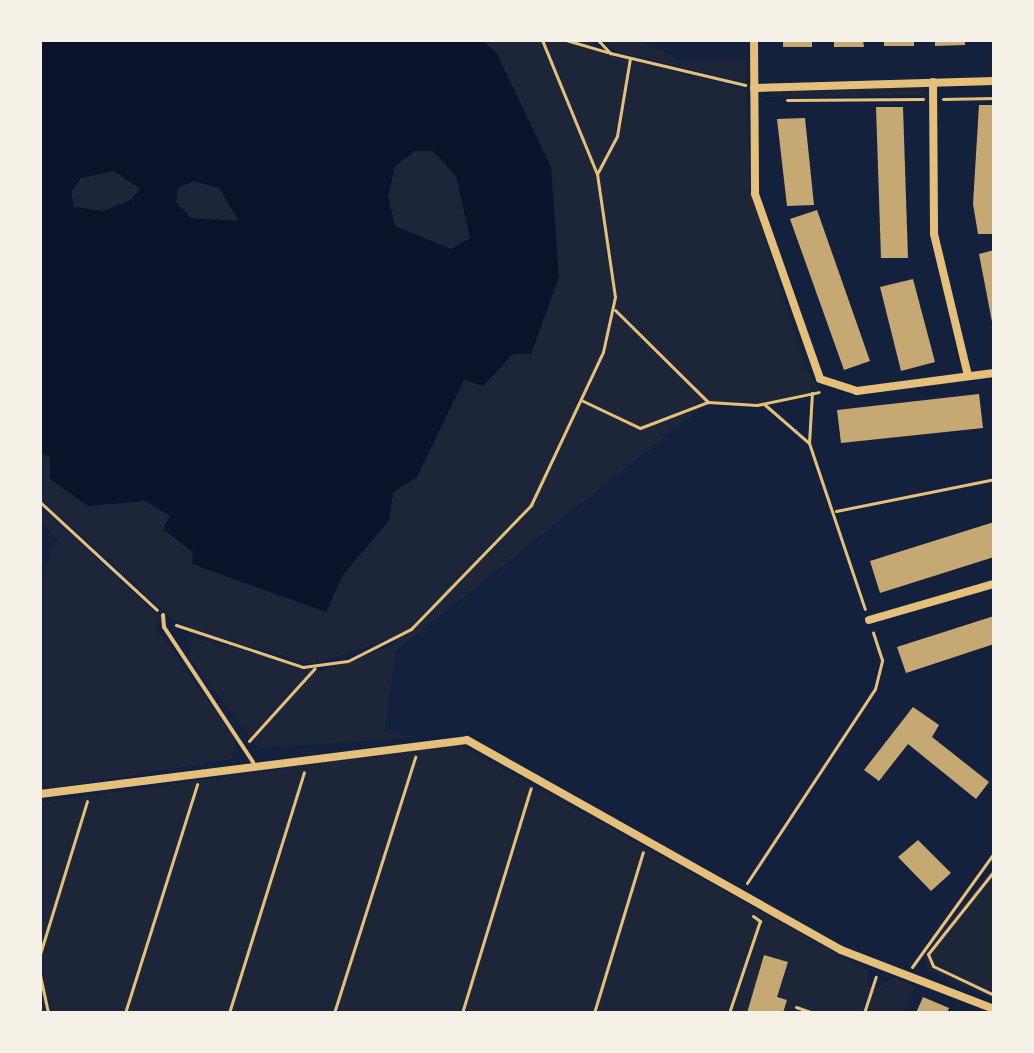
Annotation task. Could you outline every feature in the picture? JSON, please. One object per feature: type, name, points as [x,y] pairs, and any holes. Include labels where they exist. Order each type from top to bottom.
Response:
[{"type":"street","points":[[754,40],[755,194],[808,356],[836,388],[994,373]]},
{"type":"street","points":[[754,88],[994,81]]},
{"type":"street","points":[[933,82],[934,234],[968,376]]},
{"type":"street","points":[[869,620],[994,584]]},
{"type":"street","points":[[40,794],[253,762],[475,741],[742,893],[881,967],[909,974],[994,1009]]},
{"type":"lane","points":[[163,615],[164,627],[247,746],[253,762]]},
{"type":"path","points":[[247,746],[315,668],[396,641],[480,562],[531,505],[581,400],[614,310],[613,246],[597,174],[542,40]]},
{"type":"path","points":[[566,40],[754,88]]},
{"type":"path","points":[[598,40],[610,53]]},
{"type":"path","points":[[597,174],[617,136],[630,58]]},
{"type":"path","points":[[781,101],[994,98]]},
{"type":"path","points":[[614,310],[631,318],[687,387],[708,402]]},
{"type":"path","points":[[581,400],[640,428],[708,402],[764,404],[836,388]]},
{"type":"path","points":[[742,893],[875,689],[882,660],[836,511],[809,443],[812,393]]},
{"type":"path","points":[[764,404],[809,443]]},
{"type":"path","points":[[836,511],[994,479]]},
{"type":"path","points":[[40,502],[163,615],[202,639],[315,668]]},
{"type":"path","points":[[401,755],[430,753]]},
{"type":"path","points":[[334,1013],[416,754]]},
{"type":"path","points":[[229,1013],[307,764],[292,766]]},
{"type":"path","points":[[520,777],[545,791]]},
{"type":"path","points":[[182,784],[214,779]]},
{"type":"path","points":[[125,1013],[198,781]]},
{"type":"path","points":[[462,1013],[533,784]]},
{"type":"path","points":[[74,801],[103,796]]},
{"type":"path","points":[[40,954],[88,799]]},
{"type":"path","points":[[631,842],[656,857]]},
{"type":"path","points":[[594,1013],[643,849]]},
{"type":"path","points":[[909,974],[994,853]]},
{"type":"path","points":[[994,871],[928,954],[933,966],[994,995]]},
{"type":"path","points":[[729,1013],[760,921],[744,910]]},
{"type":"path","points":[[864,1013],[881,967]]},
{"type":"path","points":[[40,975],[48,1013]]},
{"type":"path","points":[[796,1007],[813,1013]]},
{"type":"shaded area","points":[[40,40],[593,40],[593,51],[746,89],[751,194],[806,369],[822,393],[757,405],[708,402],[396,651],[384,732],[421,737],[258,748],[188,656],[194,638],[321,671],[396,644],[397,637],[314,664],[201,634],[170,617],[40,498]]},
{"type":"shaded area","points":[[40,40],[482,40],[496,52],[551,167],[559,277],[531,354],[513,354],[483,386],[464,380],[417,477],[393,492],[389,520],[343,575],[326,612],[192,564],[193,552],[163,529],[170,516],[146,501],[88,506],[50,479],[50,457],[40,453]],"holes":[[[415,151],[433,151],[456,176],[470,238],[451,249],[395,226],[388,197],[395,166]],[[114,171],[140,189],[131,200],[103,211],[74,207],[71,192],[81,178]],[[193,181],[219,188],[239,221],[191,218],[176,202],[178,188]]]},
{"type":"shaded area","points":[[603,40],[639,40],[680,60],[746,60],[746,83],[619,52]]},
{"type":"shaded area","points":[[920,87],[929,95],[764,97],[780,92]]},
{"type":"shaded area","points":[[40,506],[160,617],[156,628],[236,741],[232,759],[40,790],[40,584],[57,539],[40,521]]},
{"type":"shaded area","points":[[460,745],[867,970],[867,984],[877,988],[893,977],[915,986],[903,1013],[40,1013],[40,802]]},
{"type":"shaded area","points":[[994,867],[994,1000],[927,969],[924,950]]},
{"type":"building","points":[[783,40],[812,40],[812,47],[783,47]]},
{"type":"building","points":[[834,40],[863,40],[864,47],[834,47]]},
{"type":"building","points":[[884,40],[914,40],[914,46],[884,46]]},
{"type":"building","points":[[935,40],[965,40],[965,45],[935,46]]},
{"type":"building","points":[[979,105],[994,105],[994,234],[978,234],[973,204]]},
{"type":"building","points":[[876,107],[903,107],[908,258],[881,258]]},
{"type":"building","points":[[805,118],[814,205],[787,206],[777,119]]},
{"type":"building","points":[[817,210],[870,361],[844,370],[790,219]]},
{"type":"building","points":[[994,250],[994,326],[993,327],[979,254]]},
{"type":"building","points":[[913,279],[935,362],[901,371],[880,287]]},
{"type":"building","points":[[979,394],[983,428],[841,443],[837,410]]},
{"type":"building","points":[[994,522],[994,557],[880,593],[870,561]]},
{"type":"building","points":[[994,616],[994,644],[906,673],[897,647]]},
{"type":"building","points":[[913,707],[939,725],[932,737],[989,782],[976,799],[908,744],[879,781],[864,770]]},
{"type":"building","points":[[918,840],[951,873],[931,891],[898,857]]},
{"type":"building","points":[[764,955],[788,962],[777,997],[787,1000],[783,1013],[747,1013]]},
{"type":"building","points":[[923,997],[949,1008],[947,1013],[916,1013]]}]
